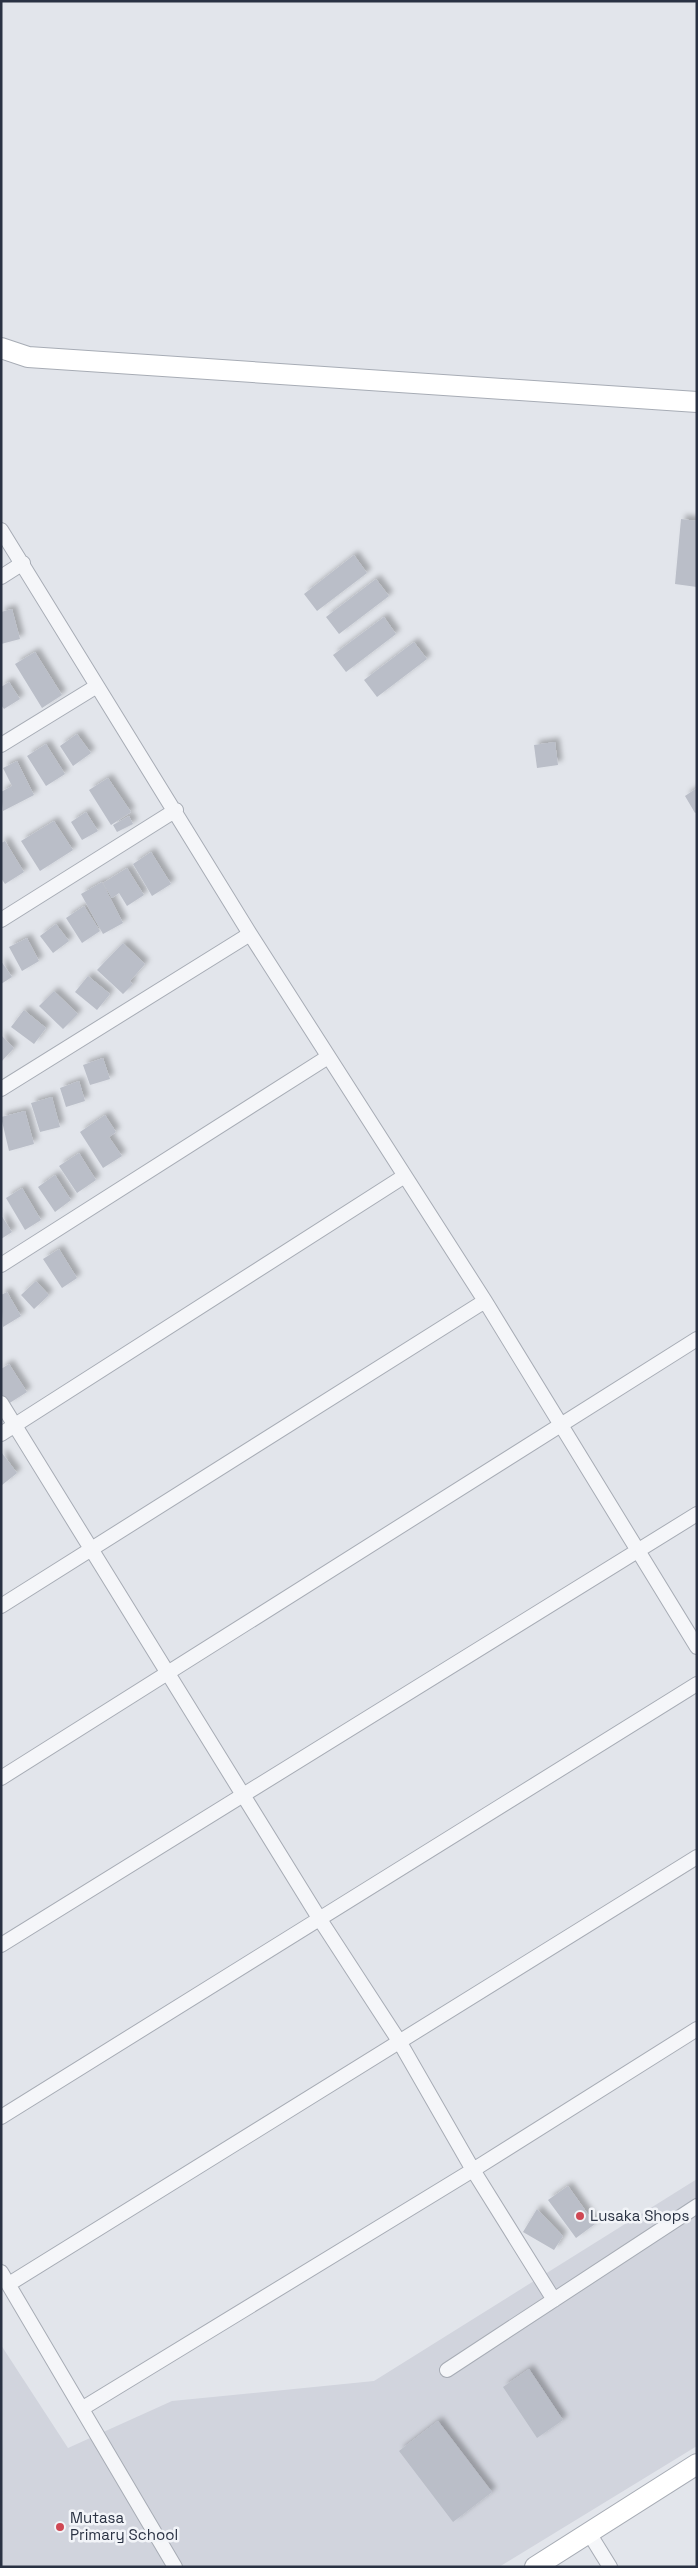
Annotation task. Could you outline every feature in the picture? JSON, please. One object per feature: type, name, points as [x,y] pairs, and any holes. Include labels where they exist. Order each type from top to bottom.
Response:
[{"type":"street","points":[[1,348],[28,357],[697,402]]},
{"type":"street","points":[[1,530],[176,810],[250,934],[484,1300],[697,1647]]},
{"type":"street","points":[[1,577],[23,563]]},
{"type":"street","points":[[1,745],[97,686]]},
{"type":"street","points":[[1,920],[176,810]]},
{"type":"street","points":[[1,1089],[250,934]]},
{"type":"street","points":[[1,1265],[328,1057]]},
{"type":"street","points":[[1,1434],[403,1176]]},
{"type":"street","points":[[1,1606],[484,1300]]},
{"type":"street","points":[[1,1778],[697,1339]]},
{"type":"street","points":[[1,1403],[319,1918],[400,2041],[474,2170],[554,2300]]},
{"type":"street","points":[[1,1945],[697,1514]]},
{"type":"street","points":[[1,2116],[697,1684]]},
{"type":"street","points":[[175,2567],[5,2278],[400,2041],[697,1857]]},
{"type":"street","points":[[83,2408],[474,2170],[697,2030]]},
{"type":"street","points":[[447,2370],[697,2206]]},
{"type":"street","points":[[534,2567],[697,2464]]},
{"type":"street","points":[[589,2533],[610,2567]]},
{"type":"shaded area","points":[[697,2179],[697,2446],[499,2567],[1,2567],[1,2345],[68,2448],[172,2401],[374,2381]]},
{"type":"building","points":[[681,519],[697,521],[697,587],[675,584]]},
{"type":"building","points":[[354,555],[367,573],[317,611],[304,594]]},
{"type":"building","points":[[376,579],[389,596],[339,634],[326,617]]},
{"type":"building","points":[[12,609],[20,639],[1,644],[1,612]]},
{"type":"building","points":[[384,617],[396,634],[346,672],[333,655]]},
{"type":"building","points":[[414,642],[427,659],[377,697],[364,680]]},
{"type":"building","points":[[35,652],[62,695],[42,708],[15,664]]},
{"type":"building","points":[[9,682],[20,699],[4,709],[1,705],[1,687]]},
{"type":"building","points":[[77,734],[91,753],[73,766],[60,746]]},
{"type":"building","points":[[555,742],[558,765],[537,768],[534,745]]},
{"type":"building","points":[[46,744],[65,774],[46,786],[27,756]]},
{"type":"building","points":[[17,761],[34,795],[3,811],[1,792],[12,786],[3,768]]},
{"type":"building","points":[[108,778],[131,812],[111,825],[89,790]]},
{"type":"building","points":[[697,788],[697,812],[695,813],[685,796]]},
{"type":"building","points":[[86,812],[98,831],[82,840],[71,822]]},
{"type":"building","points":[[129,816],[133,824],[117,832],[113,825]]},
{"type":"building","points":[[54,821],[73,850],[40,871],[21,841]]},
{"type":"building","points":[[5,841],[24,872],[5,884],[1,878],[1,843]]},
{"type":"building","points":[[151,852],[171,884],[152,896],[133,864]]},
{"type":"building","points":[[127,868],[144,895],[127,906],[119,893],[112,898],[103,883]]},
{"type":"building","points":[[102,882],[123,923],[103,934],[81,894]]},
{"type":"building","points":[[84,906],[100,931],[82,943],[66,918]]},
{"type":"building","points":[[56,924],[69,941],[53,953],[40,936]]},
{"type":"building","points":[[27,938],[39,961],[22,971],[9,947]]},
{"type":"building","points":[[123,943],[145,964],[130,981],[133,984],[123,994],[97,970]]},
{"type":"building","points":[[1,961],[12,977],[1,984]]},
{"type":"building","points":[[88,976],[110,994],[97,1010],[75,992]]},
{"type":"building","points":[[54,991],[78,1014],[63,1029],[39,1006]]},
{"type":"building","points":[[24,1010],[46,1028],[34,1044],[11,1027]]},
{"type":"building","points":[[1,1035],[14,1048],[1,1062]]},
{"type":"building","points":[[103,1058],[110,1079],[90,1085],[83,1065]]},
{"type":"building","points":[[79,1081],[85,1101],[66,1107],[60,1088]]},
{"type":"building","points":[[52,1097],[60,1127],[40,1132],[31,1103]]},
{"type":"building","points":[[25,1111],[34,1144],[9,1151],[1,1117]]},
{"type":"building","points":[[105,1115],[116,1132],[109,1137],[122,1156],[103,1168],[80,1132]]},
{"type":"building","points":[[79,1153],[96,1180],[77,1193],[59,1166]]},
{"type":"building","points":[[55,1175],[71,1200],[55,1212],[38,1187]]},
{"type":"building","points":[[22,1188],[41,1220],[25,1230],[6,1198]]},
{"type":"building","points":[[1,1215],[12,1232],[1,1239]]},
{"type":"building","points":[[59,1249],[77,1278],[62,1288],[43,1259]]},
{"type":"building","points":[[36,1281],[49,1295],[34,1309],[21,1295]]},
{"type":"building","points":[[7,1292],[21,1316],[3,1327],[1,1295]]},
{"type":"building","points":[[9,1364],[27,1392],[8,1404],[1,1393],[1,1369]]},
{"type":"building","points":[[1,1454],[17,1473],[2,1485]]},
{"type":"building","points":[[568,2186],[595,2224],[576,2238],[548,2200]]},
{"type":"building","points":[[537,2209],[563,2236],[554,2250],[523,2232]]},
{"type":"building","points":[[529,2369],[563,2420],[537,2438],[503,2387]]},
{"type":"building","points":[[438,2421],[492,2492],[453,2522],[399,2451]]},
{"type":"place","name":"Lusaka Shops","points":[[580,2216]]},
{"type":"place","name":"Mutasa Primary School","points":[[60,2527]]}]
